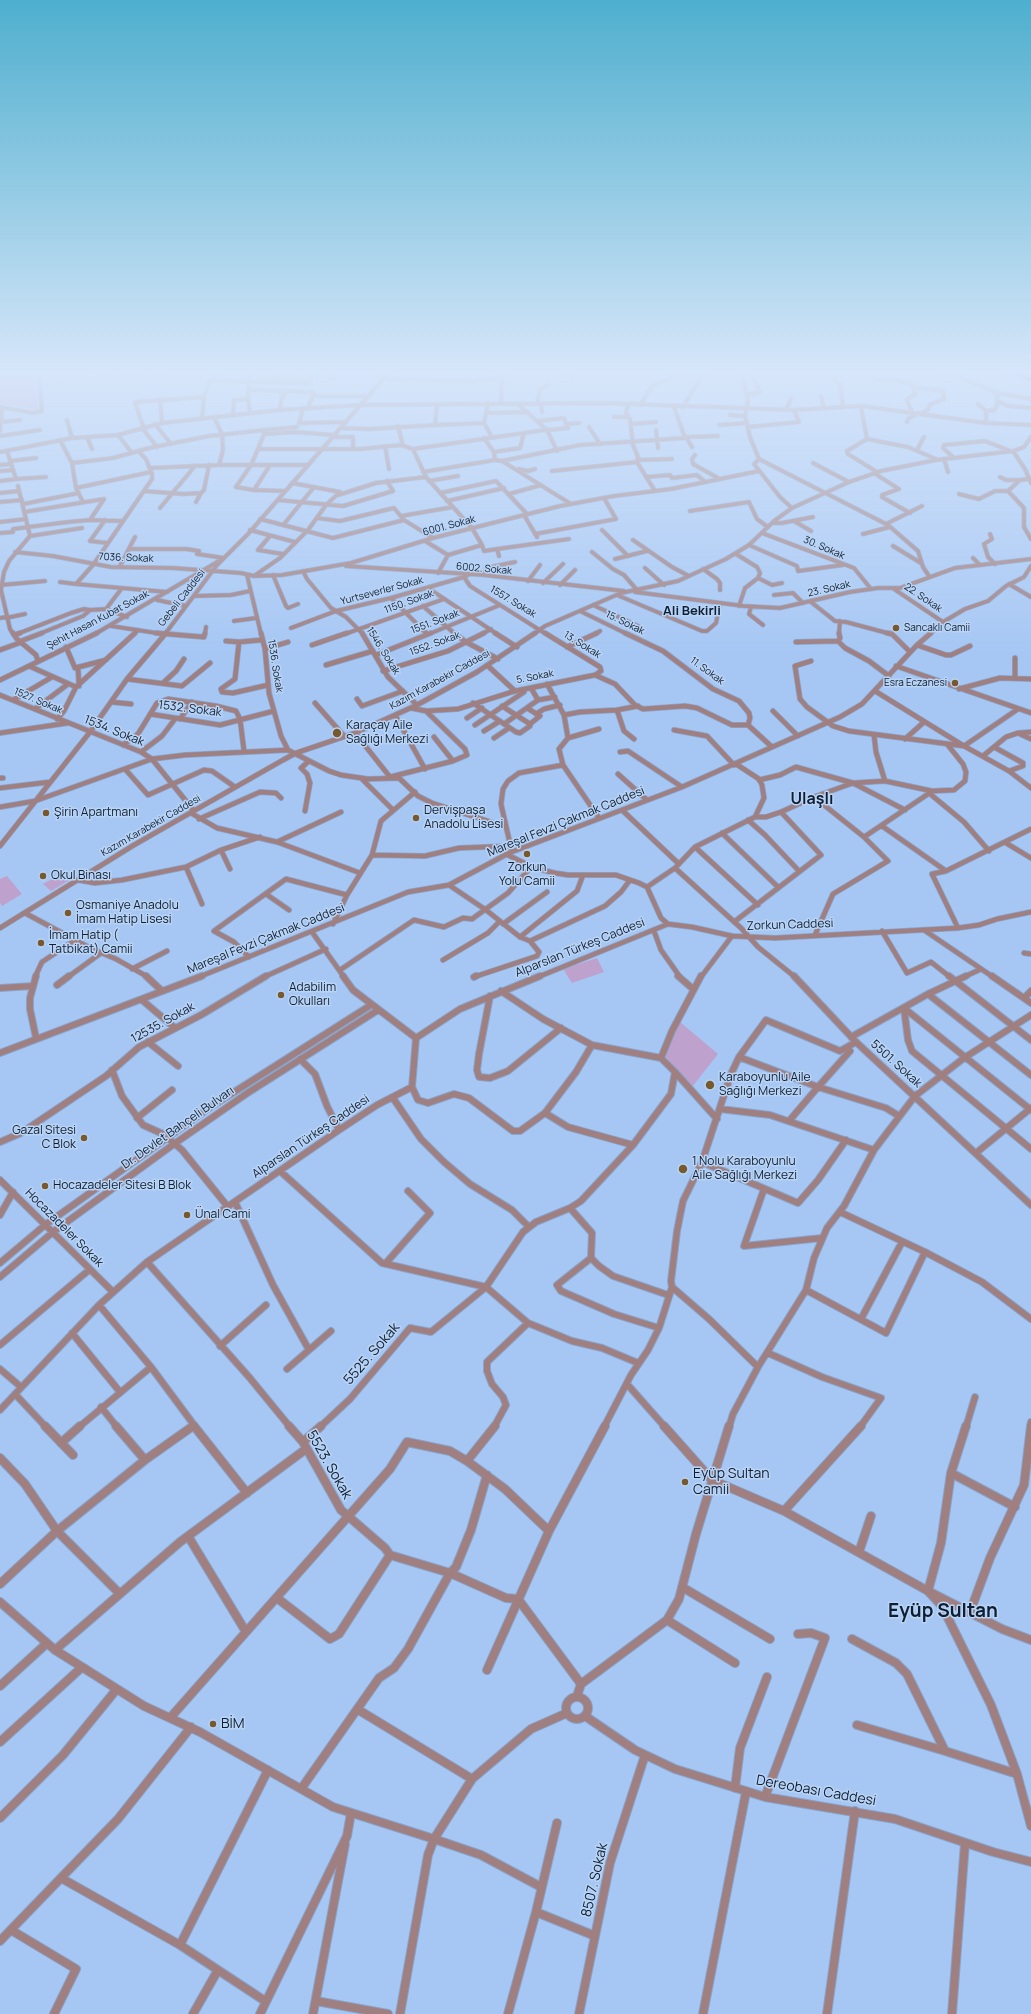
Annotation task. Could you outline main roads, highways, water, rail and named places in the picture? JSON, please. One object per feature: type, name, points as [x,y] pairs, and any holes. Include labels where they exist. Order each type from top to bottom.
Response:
[{"type":"place","name":"Sancaklı Camii","points":[[896,628]]},
{"type":"place","name":"Esra Eczanesi","points":[[955,683]]},
{"type":"place","name":"Karaçay Aile Sağlığı Merkezi","points":[[337,733]]},
{"type":"place","name":"Şirin Apartmanı","points":[[46,813]]},
{"type":"place","name":"Dervişpaşa Anadolu Lisesi","points":[[416,818]]},
{"type":"place","name":"Zorkun Yolu Camii","points":[[527,854]]},
{"type":"place","name":"Okul Binası","points":[[43,876]]},
{"type":"place","name":"Osmaniye Anadolu İmam Hatip Lisesi","points":[[68,913]]},
{"type":"place","name":"İmam Hatip ( Tatbikat) Camii","points":[[41,943]]},
{"type":"place","name":"Adabilim Okulları","points":[[281,995]]},
{"type":"place","name":"Karaboyunlu Aile Sağlığı Merkezi","points":[[710,1085]]},
{"type":"place","name":"Gazal Sitesi C Blok","points":[[84,1138]]},
{"type":"place","name":"1 Nolu Karaboyunlu Aile Sağlığı Merkezi","points":[[683,1169]]},
{"type":"place","name":"Hocazadeler Sitesi B Blok","points":[[45,1186]]},
{"type":"place","name":"Ünal Cami","points":[[187,1215]]},
{"type":"place","name":"Eyüp Sultan Camii","points":[[685,1482]]},
{"type":"place","name":"BİM","points":[[213,1724]]},
{"type":"district","name":"Ali Bekirli","points":[[692,611]]},
{"type":"district","name":"Ulaşlı","points":[[812,800]]},
{"type":"district","name":"Eyüp Sultan","points":[[943,1612]]}]
